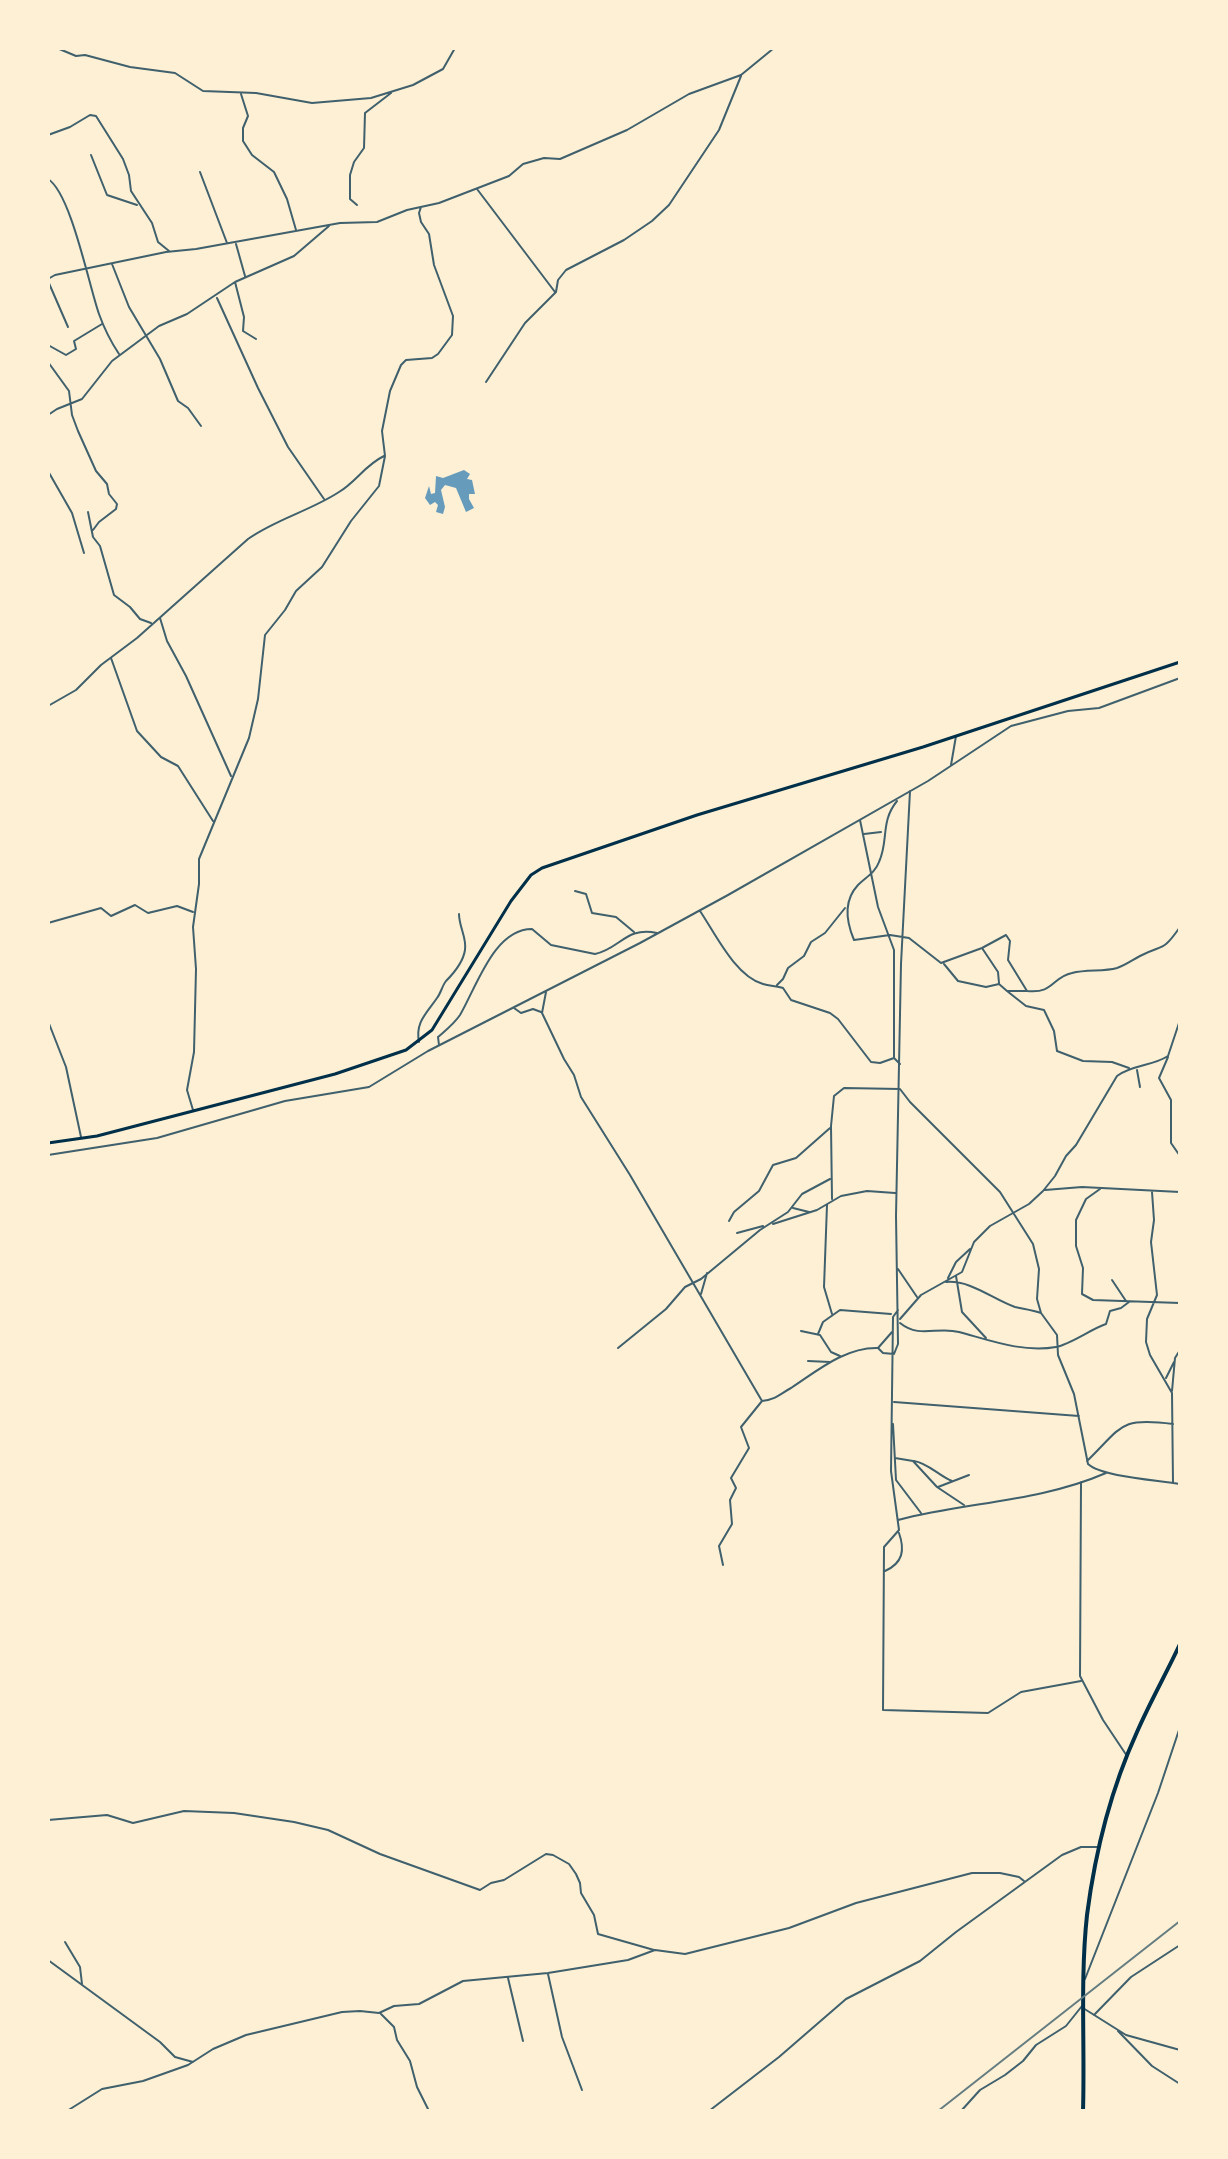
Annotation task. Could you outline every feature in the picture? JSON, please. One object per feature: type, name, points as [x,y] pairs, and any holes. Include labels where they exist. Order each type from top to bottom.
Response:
[{"type":"highway","points":[[1083,2111],[1082,1988],[1087,1916],[1100,1848],[1127,1757],[1180,1644]]},
{"type":"main road","points":[[48,1143],[193,1111],[396,1055],[419,1042],[439,1020],[523,883],[542,868],[697,815],[956,736],[1180,662]]},
{"type":"street","points":[[57,48],[76,56],[85,55],[130,67],[175,73],[203,91],[256,93],[312,103],[363,99],[430,78],[443,69],[455,48]]},
{"type":"street","points":[[68,327],[48,280],[55,275],[170,251],[382,221],[449,200],[509,176],[525,164],[544,158],[560,159],[627,130],[689,94],[741,75],[774,48]]},
{"type":"street","points":[[486,382],[525,323],[556,292],[558,280],[566,270],[610,249],[663,212],[719,130],[741,75]]},
{"type":"street","points":[[357,205],[350,199],[349,183],[354,162],[364,148],[365,113],[392,92]]},
{"type":"street","points":[[241,94],[248,116],[243,128],[243,141],[252,155],[274,172],[287,199],[296,231]]},
{"type":"street","points":[[48,135],[90,115],[96,116],[123,159],[131,191],[152,223],[158,242],[170,251]]},
{"type":"street","points":[[91,155],[107,195],[139,206]]},
{"type":"street","points":[[200,172],[228,244]]},
{"type":"street","points":[[48,179],[53,182],[65,205],[103,324],[120,355]]},
{"type":"street","points":[[476,188],[556,292]]},
{"type":"street","points":[[193,1111],[187,1086],[195,1035],[194,912],[199,859],[252,729],[266,631],[281,616],[298,588],[322,567],[351,521],[379,486],[385,456],[382,431],[390,391],[401,365],[406,360],[432,358],[452,335],[453,316],[434,265],[429,234],[421,222],[421,207]]},
{"type":"street","points":[[48,415],[86,396],[100,374],[159,326],[187,314],[235,282],[294,256],[330,226]]},
{"type":"street","points":[[236,242],[245,277]]},
{"type":"street","points":[[112,263],[123,295],[160,359],[178,401],[188,408],[201,426]]},
{"type":"street","points":[[235,282],[244,317],[242,328],[245,334],[256,339]]},
{"type":"street","points":[[216,296],[288,447],[325,500]]},
{"type":"street","points":[[48,345],[66,355],[76,349],[74,341],[103,324]]},
{"type":"street","points":[[48,362],[69,391],[78,431],[98,474],[117,504],[116,509],[93,530]]},
{"type":"street","points":[[48,706],[76,690],[111,656],[255,534],[345,488],[367,466],[385,456]]},
{"type":"street","points":[[48,471],[72,513],[84,553]]},
{"type":"street","points":[[88,512],[93,537],[100,546],[104,569],[114,595],[140,619],[153,623]]},
{"type":"street","points":[[160,617],[167,641],[232,778]]},
{"type":"street","points":[[111,656],[137,731],[165,760],[178,766],[214,823]]},
{"type":"street","points":[[48,1155],[157,1138],[285,1101],[363,1089],[439,1046],[700,911],[901,797],[1011,726],[1068,711],[1099,708],[1180,678]]},
{"type":"street","points":[[951,766],[956,736]]},
{"type":"street","points":[[894,1354],[898,1348],[899,1321],[897,1193],[902,937],[910,791]]},
{"type":"street","points":[[776,986],[788,968],[804,956],[811,942],[827,931],[857,887],[872,874],[882,855],[889,812],[901,797]]},
{"type":"street","points":[[859,819],[880,915],[890,935],[896,971],[894,1058],[900,1065]]},
{"type":"street","points":[[863,834],[884,832]]},
{"type":"street","points":[[575,891],[586,894],[592,913],[616,917],[635,933]]},
{"type":"street","points":[[48,923],[101,908],[111,916],[137,905],[148,913],[177,906],[194,912]]},
{"type":"street","points":[[847,905],[854,940],[890,935],[902,937],[916,942],[937,962],[944,963],[982,948],[1002,935],[1009,938],[1008,960],[1027,991]]},
{"type":"street","points":[[700,911],[717,942],[742,970],[758,982],[785,989],[791,1000],[835,1016],[871,1062],[880,1063],[894,1058]]},
{"type":"street","points":[[419,1042],[417,1033],[420,1021],[445,982],[452,977],[465,953],[459,914]]},
{"type":"street","points":[[1007,991],[1044,991],[1069,973],[1122,966],[1165,946],[1180,927]]},
{"type":"street","points":[[439,1046],[438,1037],[459,1016],[501,941],[510,934],[532,929],[551,945],[595,954],[635,933],[646,931],[658,934]]},
{"type":"street","points":[[982,948],[998,972],[999,984],[1026,1006],[1044,1010],[1054,1031],[1057,1051],[1083,1061],[1112,1062],[1130,1069],[1168,1056]]},
{"type":"street","points":[[944,963],[958,981],[986,987],[999,984]]},
{"type":"street","points":[[546,991],[542,1013],[574,1075],[581,1097],[762,1401]]},
{"type":"street","points":[[514,1008],[521,1013],[533,1009],[542,1013]]},
{"type":"street","points":[[1180,1020],[1159,1078],[1169,1096],[1171,1143],[1180,1156]]},
{"type":"street","points":[[48,1021],[66,1067],[81,1138]]},
{"type":"street","points":[[48,1035],[55,1039]]},
{"type":"street","points":[[948,1279],[956,1262],[990,1226],[1029,1204],[1043,1191],[1068,1152],[1076,1145],[1114,1080],[1130,1069]]},
{"type":"street","points":[[1137,1069],[1140,1087]]},
{"type":"street","points":[[832,1199],[832,1100],[844,1088],[900,1089],[918,1111],[1002,1194],[1033,1244],[1038,1256],[1036,1294],[1041,1313],[1057,1335],[1057,1347],[1079,1416],[1090,1468],[1180,1484]]},
{"type":"street","points":[[1172,1118],[1179,1117]]},
{"type":"street","points":[[729,1221],[734,1212],[759,1191],[773,1165],[796,1158],[831,1126]]},
{"type":"street","points":[[618,1348],[666,1309],[682,1289],[793,1208],[805,1191],[831,1179]]},
{"type":"street","points":[[1043,1191],[1050,1188],[1180,1192]]},
{"type":"street","points":[[1100,1189],[1086,1199],[1076,1220],[1075,1239],[1083,1268],[1082,1294],[1088,1299],[1179,1304]]},
{"type":"street","points":[[737,1233],[810,1213],[832,1199],[867,1191],[897,1193]]},
{"type":"street","points":[[1152,1192],[1154,1220],[1151,1242],[1157,1290],[1156,1303],[1147,1319],[1146,1342],[1172,1393]]},
{"type":"street","points":[[827,1204],[824,1287],[832,1314]]},
{"type":"street","points":[[793,1208],[810,1213]]},
{"type":"street","points":[[899,1321],[917,1298],[964,1270],[971,1248]]},
{"type":"street","points":[[898,1269],[917,1298]]},
{"type":"street","points":[[701,1295],[707,1273]]},
{"type":"street","points":[[956,1276],[962,1312],[987,1339]]},
{"type":"street","points":[[1112,1280],[1128,1302]]},
{"type":"street","points":[[941,1283],[957,1282],[1014,1306],[1041,1313]]},
{"type":"street","points":[[899,1321],[907,1329],[924,1333],[951,1331],[1015,1347],[1057,1347],[1106,1324],[1110,1311],[1128,1302]]},
{"type":"street","points":[[818,1334],[823,1322],[840,1310],[869,1311],[882,1315],[894,1314],[898,1310]]},
{"type":"street","points":[[884,1571],[895,1566],[903,1545],[891,1486],[894,1314]]},
{"type":"street","points":[[898,1333],[907,1329]]},
{"type":"street","points":[[801,1331],[818,1334],[831,1352],[841,1356]]},
{"type":"street","points":[[878,1348],[893,1332]]},
{"type":"street","points":[[723,1565],[719,1546],[732,1524],[730,1500],[736,1488],[731,1478],[749,1448],[741,1427],[762,1401],[775,1399],[841,1356],[869,1348],[894,1354]]},
{"type":"street","points":[[1166,1379],[1180,1350]]},
{"type":"street","points":[[1173,1483],[1172,1393],[1175,1358]]},
{"type":"street","points":[[808,1361],[831,1362]]},
{"type":"street","points":[[893,1402],[1079,1416]]},
{"type":"street","points":[[892,1421],[896,1480],[922,1514]]},
{"type":"street","points":[[1087,1462],[1126,1424],[1146,1421],[1174,1424]]},
{"type":"street","points":[[894,1458],[923,1463],[952,1481]]},
{"type":"street","points":[[913,1461],[937,1487],[964,1505]]},
{"type":"street","points":[[1172,1470],[1180,1470]]},
{"type":"street","points":[[897,1520],[964,1505],[1025,1498],[1107,1473]]},
{"type":"street","points":[[937,1487],[969,1475]]},
{"type":"street","points":[[1081,1482],[1081,1681],[1127,1757]]},
{"type":"street","points":[[899,1532],[884,1547],[884,1711],[988,1713],[1021,1692],[1081,1681]]},
{"type":"street","points":[[1082,1988],[1158,1793],[1180,1727]]},
{"type":"street","points":[[48,1820],[107,1815],[133,1823],[184,1811],[229,1812],[294,1822],[328,1830],[380,1854],[480,1890],[551,1854],[564,1860],[576,1874],[581,1893],[594,1915],[598,1934],[655,1950],[685,1954],[789,1928],[856,1903],[972,1873],[1000,1873],[1024,1881]]},
{"type":"street","points":[[709,2111],[779,2057],[846,1999],[920,1961],[1024,1881],[1071,1851],[1089,1846],[1100,1848]]},
{"type":"street","points":[[65,1942],[80,1967],[82,1985]]},
{"type":"street","points":[[1094,2015],[1131,1977],[1180,1945]]},
{"type":"street","points":[[67,2111],[102,2089],[143,2081],[194,2062],[225,2043],[267,2030],[342,2012],[379,2013],[394,2006],[423,2003],[457,1983],[628,1960],[655,1950]]},
{"type":"street","points":[[48,1960],[160,2042],[175,2057],[194,2062]]},
{"type":"street","points":[[548,1973],[565,2049],[582,2090]]},
{"type":"street","points":[[508,1976],[523,2041]]},
{"type":"street","points":[[961,2111],[980,2090],[1004,2076],[1023,2061],[1036,2045],[1066,2026],[1082,2007],[1129,2037],[1179,2050]]},
{"type":"street","points":[[379,2013],[394,2027],[429,2111]]},
{"type":"street","points":[[1117,2030],[1150,2065],[1180,2084]]},
{"type":"water","points":[[464,470],[470,474],[467,479],[472,480],[475,494],[469,494],[469,499],[474,508],[466,512],[456,488],[445,485],[441,490],[445,507],[443,514],[436,512],[438,505],[435,502],[430,505],[425,498],[429,486],[431,494],[435,493],[436,476],[443,478]]},
{"type":"railway","points":[[938,2111],[1180,1921]]}]
